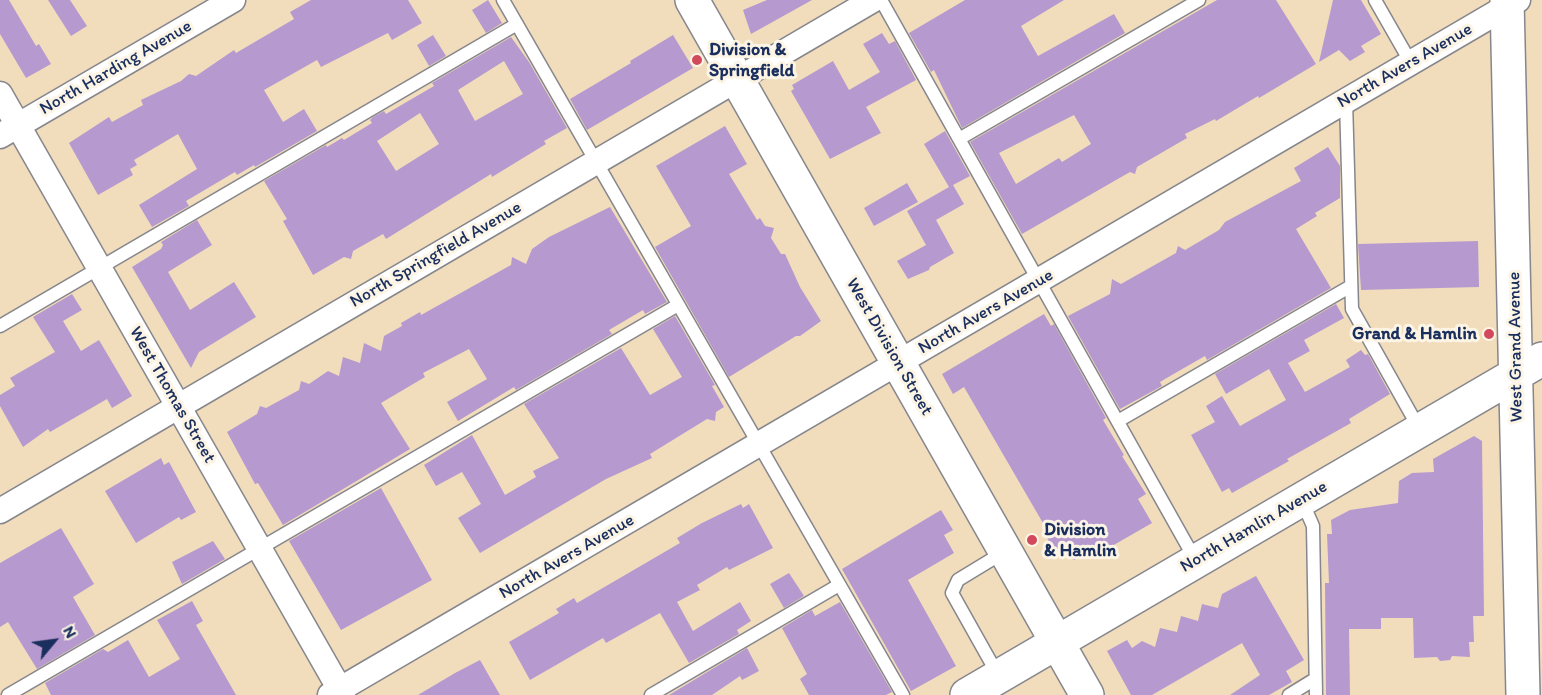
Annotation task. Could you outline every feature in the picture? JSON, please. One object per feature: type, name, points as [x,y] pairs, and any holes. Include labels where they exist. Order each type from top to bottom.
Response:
[{"type":"main road","name":"West Division Street","points":[[692,0],[1086,695]]},
{"type":"main road","name":"West Grand Avenue","points":[[1510,2],[1529,367],[1523,695]]},
{"type":"main road","name":"North Hamlin Avenue","points":[[967,695],[1529,367]]},
{"type":"street","name":"North Harding Avenue","points":[[9,131],[233,0]]},
{"type":"street","name":"North Springfield Avenue","points":[[0,511],[873,0]]},
{"type":"street","name":"North Avers Avenue","points":[[338,693],[1411,63],[1510,2]]},
{"type":"street","name":"West Thomas Street","points":[[0,94],[9,131],[99,268],[259,547],[338,693]]},
{"type":"lane","points":[[503,0],[903,695]]},
{"type":"lane","points":[[881,0],[1196,561]]},
{"type":"lane","points":[[959,139],[1199,0]]},
{"type":"lane","points":[[1374,0],[1411,63]]},
{"type":"lane","points":[[0,326],[517,24]]},
{"type":"lane","points":[[1346,101],[1352,309],[1420,430]]},
{"type":"lane","points":[[1118,421],[1351,286]]},
{"type":"lane","points":[[8,695],[678,305]]},
{"type":"lane","points":[[1301,500],[1313,526],[1316,695]]},
{"type":"lane","points":[[999,676],[952,593],[958,580],[1005,551]]},
{"type":"lane","points":[[651,695],[839,585]]},
{"type":"lane","points":[[1289,695],[1316,680]]},
{"type":"building","points":[[0,0],[9,0],[36,46],[39,44],[51,64],[26,78],[0,34]]},
{"type":"building","points":[[48,0],[70,0],[87,26],[71,36]]},
{"type":"building","points":[[311,0],[408,0],[422,23],[392,40],[388,33],[321,67],[317,60],[264,90],[283,122],[304,109],[317,131],[255,167],[254,165],[237,175],[235,172],[186,201],[189,206],[152,227],[139,205],[197,169],[178,134],[134,160],[137,165],[130,169],[133,175],[98,195],[69,143],[109,117],[112,122],[143,105],[141,100],[181,81],[189,74],[196,76],[234,50],[236,53],[294,19],[290,12]]},
{"type":"building","points":[[488,0],[502,23],[486,33],[472,10]]},
{"type":"building","points":[[767,0],[812,0],[751,34],[743,10]]},
{"type":"building","points":[[965,0],[1064,0],[1021,26],[1038,56],[1114,14],[1125,33],[962,128],[934,70],[931,72],[909,33]]},
{"type":"building","points":[[1217,0],[1276,0],[1316,64],[1216,121],[1215,119],[1185,134],[1187,138],[1137,167],[1135,174],[1130,172],[1022,234],[970,142]],"holes":[[[1074,115],[1091,144],[1062,162],[1059,158],[1016,184],[999,153]]]},
{"type":"building","points":[[1333,0],[1361,0],[1381,34],[1361,46],[1365,52],[1350,61],[1339,50],[1319,62]]},
{"type":"building","points":[[882,33],[889,44],[895,41],[916,80],[866,107],[881,133],[830,159],[791,91],[794,89],[792,85],[833,61],[849,90],[880,72],[863,44]]},
{"type":"building","points":[[433,35],[446,56],[429,66],[417,45]]},
{"type":"building","points":[[673,35],[693,68],[587,130],[570,99]]},
{"type":"building","points":[[511,37],[529,62],[567,128],[544,141],[546,144],[492,177],[491,174],[386,239],[383,234],[353,251],[351,259],[344,257],[313,275],[283,221],[287,219],[264,181],[326,145],[327,147],[342,138],[344,140],[372,123],[370,120],[373,117],[384,111],[386,114],[434,86],[432,83]],"holes":[[[504,61],[523,94],[475,121],[458,90]],[[420,113],[439,144],[396,171],[377,141]]]},
{"type":"building","points":[[725,126],[747,164],[729,174],[757,220],[760,218],[765,226],[774,228],[771,238],[781,254],[785,254],[800,287],[821,321],[800,336],[796,336],[729,377],[655,247],[691,226],[656,166]]},
{"type":"building","points":[[945,131],[970,176],[953,185],[964,204],[936,220],[954,253],[930,267],[929,270],[908,279],[897,261],[926,245],[907,211],[949,187],[924,144]]},
{"type":"building","points":[[1328,147],[1340,166],[1340,198],[1315,213],[1317,216],[1296,229],[1331,288],[1207,360],[1205,356],[1177,372],[1160,382],[1162,386],[1120,409],[1068,316],[1110,294],[1112,279],[1121,284],[1176,253],[1178,246],[1185,250],[1219,230],[1225,222],[1301,181],[1294,168]]},
{"type":"building","points":[[907,183],[918,202],[874,226],[864,208]]},
{"type":"building","points":[[610,207],[667,302],[645,314],[643,310],[609,330],[612,334],[516,390],[514,387],[458,421],[447,402],[487,379],[469,349],[423,373],[425,377],[381,403],[410,449],[283,525],[258,483],[255,484],[227,432],[257,414],[260,406],[266,408],[299,390],[301,381],[309,384],[328,371],[339,376],[343,357],[360,363],[364,343],[381,351],[384,336],[402,326],[401,323],[420,312],[421,315],[511,265],[512,257],[526,264],[532,249],[549,237]]},
{"type":"building","points":[[197,220],[212,245],[168,272],[190,310],[234,282],[256,317],[199,352],[191,368],[132,267],[161,249],[163,245],[161,242]]},
{"type":"building","points":[[1478,241],[1479,287],[1361,290],[1358,244]]},
{"type":"building","points":[[72,294],[82,310],[63,321],[81,351],[99,340],[132,396],[112,408],[107,399],[50,432],[48,429],[23,447],[0,406],[0,395],[15,386],[10,378],[55,352],[33,317]]},
{"type":"building","points":[[1336,304],[1344,318],[1304,340],[1310,351],[1288,363],[1305,392],[1350,367],[1346,360],[1361,350],[1365,355],[1368,354],[1390,394],[1349,419],[1351,423],[1287,459],[1289,461],[1232,493],[1229,488],[1222,492],[1191,435],[1215,422],[1206,406],[1222,396],[1240,426],[1286,400],[1269,369],[1226,394],[1215,374]]},
{"type":"building","points":[[1044,314],[1051,326],[1054,324],[1106,418],[1103,420],[1124,455],[1122,456],[1146,494],[1138,499],[1152,523],[1105,550],[1096,548],[1074,560],[1065,545],[1054,551],[1044,532],[1047,530],[964,387],[953,394],[942,374]]},
{"type":"building","points":[[675,316],[715,385],[712,386],[724,407],[716,412],[715,421],[707,419],[650,454],[652,458],[606,479],[480,553],[458,518],[481,504],[462,472],[436,486],[424,465],[472,435],[505,495],[536,477],[533,471],[559,458],[524,404],[621,348],[650,395],[682,377],[653,329]]},
{"type":"building","points":[[1474,436],[1482,441],[1484,616],[1473,616],[1474,642],[1469,642],[1470,657],[1452,656],[1450,660],[1440,661],[1437,657],[1414,658],[1413,618],[1381,618],[1381,629],[1349,629],[1350,695],[1326,695],[1325,583],[1329,583],[1327,534],[1332,534],[1331,520],[1350,510],[1398,503],[1399,481],[1412,473],[1434,472],[1433,459]]},
{"type":"building","points":[[161,458],[164,465],[169,462],[196,512],[181,520],[179,517],[136,543],[105,491]]},
{"type":"building","points":[[381,488],[432,580],[341,630],[289,541]]},
{"type":"building","points":[[741,504],[743,508],[749,504],[773,548],[729,570],[727,567],[697,585],[700,590],[677,602],[693,631],[740,602],[751,621],[737,630],[739,634],[689,663],[660,613],[606,643],[603,638],[530,680],[509,642],[559,613],[556,609],[574,598],[577,603],[680,543],[677,538]]},
{"type":"building","points":[[941,510],[953,530],[944,535],[954,553],[908,580],[956,666],[911,691],[842,569]]},
{"type":"building","points":[[61,528],[94,584],[73,597],[95,635],[37,669],[8,622],[0,627],[0,563]]},
{"type":"building","points":[[213,541],[225,559],[182,584],[172,562]]},
{"type":"building","points":[[789,573],[804,596],[784,608],[770,584]]},
{"type":"building","points":[[1256,576],[1304,660],[1286,671],[1292,682],[1269,695],[1230,695],[1260,675],[1242,643],[1152,695],[1131,695],[1107,651],[1127,640],[1132,648],[1142,641],[1155,647],[1160,628],[1177,632],[1181,616],[1198,621],[1202,604],[1218,608],[1222,594]]},
{"type":"building","points":[[192,601],[203,621],[196,625],[236,695],[51,695],[45,683],[103,649],[108,652],[128,640],[149,677],[180,659],[157,620]]},
{"type":"building","points":[[840,602],[892,692],[886,695],[809,695],[800,679],[807,674],[782,628],[812,610],[815,616]]},
{"type":"building","points":[[747,648],[759,671],[742,680],[740,676],[712,695],[669,695]]},
{"type":"building","points":[[480,660],[500,695],[418,695],[455,673]]},
{"type":"place","name":"Division & Springfield","points":[[697,60]]},
{"type":"place","name":"Grand & Hamlin","points":[[1489,334]]},
{"type":"place","name":"Division & Hamlin","points":[[1032,540]]}]
